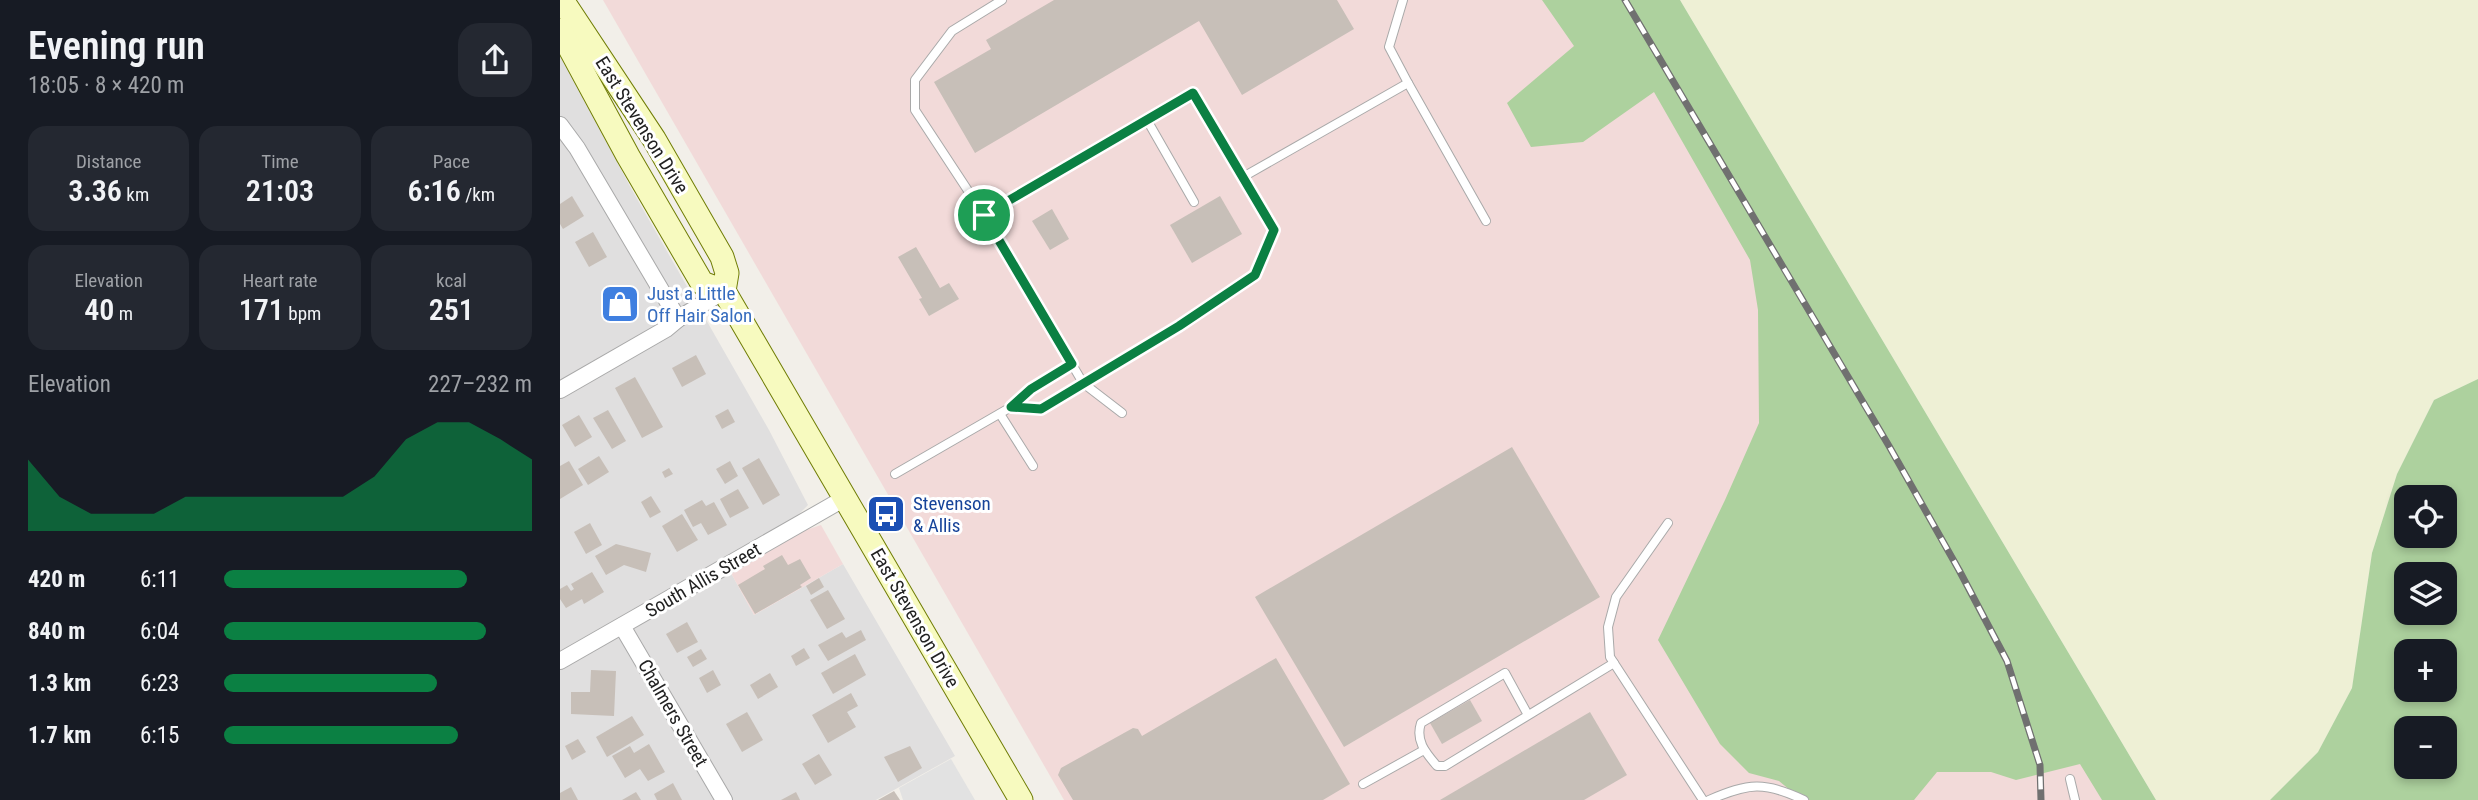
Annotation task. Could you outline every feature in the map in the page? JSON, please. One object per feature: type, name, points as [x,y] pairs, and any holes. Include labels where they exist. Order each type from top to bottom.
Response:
[{"type":"main road","name":"East Stevenson Drive","points":[[562,0],[654,139],[722,257],[727,273],[724,291]]},
{"type":"main road","name":"East Stevenson Drive","points":[[560,30],[628,156],[702,283],[724,291],[1021,800]]},
{"type":"street","points":[[560,125],[577,148],[678,319]]},
{"type":"street","points":[[560,390],[666,329],[724,291]]},
{"type":"street","name":"South Allis Street","points":[[560,661],[845,498]]},
{"type":"street","name":"Chalmers Street","points":[[622,626],[724,800]]},
{"type":"lane","points":[[1002,0],[951,31],[915,80],[915,110],[984,215],[1083,383],[1122,413]]},
{"type":"lane","points":[[1403,0],[1389,47],[1486,220]]},
{"type":"lane","points":[[1243,177],[1408,83]]},
{"type":"lane","points":[[984,215],[1193,93],[1274,230],[1255,275],[1179,326],[1041,409],[1011,407]]},
{"type":"lane","points":[[1147,120],[1194,202]]},
{"type":"lane","points":[[895,474],[1000,414],[1031,389],[1072,364]]},
{"type":"lane","points":[[1000,414],[1033,466]]},
{"type":"lane","points":[[1668,523],[1616,597],[1608,627],[1610,657],[1703,800]]},
{"type":"lane","points":[[1528,715],[1505,673],[1421,723],[1418,733],[1424,751],[1437,766],[1445,766],[1614,663]]},
{"type":"lane","points":[[1363,785],[1424,751]]},
{"type":"lane","points":[[2070,779],[2075,800]]},
{"type":"lane","points":[[1709,800],[1734,789],[1760,785],[1784,790],[1804,800]]},
{"type":"shaded area","points":[[603,0],[1652,0],[2116,800],[1064,800]]},
{"type":"shaded area","points":[[560,55],[632,190],[769,430],[808,505],[795,518],[560,651]]},
{"type":"shaded area","points":[[821,525],[843,564],[754,615],[731,573],[806,530]]},
{"type":"shaded area","points":[[843,564],[955,756],[876,800],[560,800],[560,670],[731,573],[754,615]]},
{"type":"shaded area","points":[[951,759],[975,800],[903,800],[899,788]]},
{"type":"green space","points":[[1542,0],[1680,0],[2156,800],[2102,800],[2080,764],[2016,780],[1991,772],[1937,772],[1914,800],[1802,800],[1779,781],[1749,773],[1720,744],[1658,640],[1759,423],[1758,310],[1750,260],[1654,92],[1583,142],[1531,147],[1507,103],[1574,46]]},
{"type":"green space","points":[[1680,0],[2478,0],[2478,379],[2434,400],[2397,474],[2372,553],[2352,688],[2318,752],[2270,800],[2156,800]]},
{"type":"green space","points":[[2478,379],[2478,800],[2270,800],[2318,752],[2352,688],[2372,553],[2397,474],[2434,400]]},
{"type":"building","points":[[1054,0],[1337,0],[1354,29],[1242,95],[1199,21],[975,153],[934,82],[991,49],[986,40]]},
{"type":"building","points":[[572,196],[584,216],[563,229],[560,224],[560,204]]},
{"type":"building","points":[[1220,196],[1242,234],[1192,263],[1170,225]]},
{"type":"building","points":[[1052,209],[1069,239],[1050,250],[1032,221]]},
{"type":"building","points":[[593,232],[607,257],[589,267],[575,242]]},
{"type":"building","points":[[916,247],[940,288],[949,283],[959,299],[929,316],[919,299],[922,298],[898,257]]},
{"type":"building","points":[[624,289],[635,307],[616,318],[605,300]]},
{"type":"building","points":[[696,355],[706,374],[682,387],[672,368]]},
{"type":"building","points":[[635,377],[663,427],[642,438],[615,388]]},
{"type":"building","points":[[728,409],[735,422],[722,429],[715,416]]},
{"type":"building","points":[[608,410],[626,441],[612,449],[593,418]]},
{"type":"building","points":[[579,415],[592,437],[575,447],[562,425]]},
{"type":"building","points":[[1512,447],[1600,597],[1344,747],[1255,597]]},
{"type":"building","points":[[599,456],[609,472],[588,485],[578,469]]},
{"type":"building","points":[[759,458],[780,495],[763,505],[742,468]]},
{"type":"building","points":[[569,461],[583,485],[560,499],[560,466]]},
{"type":"building","points":[[730,461],[738,476],[725,484],[716,469]]},
{"type":"building","points":[[669,468],[673,474],[665,478],[662,472]]},
{"type":"building","points":[[738,489],[749,508],[730,518],[720,499]]},
{"type":"building","points":[[651,496],[661,512],[650,518],[641,502]]},
{"type":"building","points":[[702,500],[706,506],[714,502],[727,525],[708,535],[701,523],[693,527],[684,510]]},
{"type":"building","points":[[682,514],[698,540],[677,552],[662,526]]},
{"type":"building","points":[[590,523],[602,545],[586,554],[574,532]]},
{"type":"building","points":[[616,544],[651,553],[646,572],[624,565],[606,575],[595,556]]},
{"type":"building","points":[[782,555],[788,565],[800,559],[811,578],[800,585],[802,587],[755,614],[738,585]]},
{"type":"building","points":[[592,572],[604,592],[584,604],[582,599],[566,608],[560,599],[560,589],[567,585],[571,591],[574,589],[571,584]]},
{"type":"building","points":[[819,578],[824,587],[811,595],[806,586]]},
{"type":"building","points":[[828,590],[845,619],[827,629],[810,600]]},
{"type":"building","points":[[687,622],[698,642],[677,653],[666,634]]},
{"type":"building","points":[[861,630],[866,640],[828,661],[818,645],[842,632],[846,638]]},
{"type":"building","points":[[804,648],[810,658],[796,666],[791,656]]},
{"type":"building","points":[[701,649],[707,659],[693,667],[687,657]]},
{"type":"building","points":[[855,654],[866,675],[833,694],[821,673]]},
{"type":"building","points":[[1276,658],[1350,784],[1323,800],[1073,800],[1058,775],[1061,768],[1133,728],[1138,729],[1142,736]]},
{"type":"building","points":[[591,670],[616,671],[614,716],[571,714],[571,692],[590,692]]},
{"type":"building","points":[[713,670],[721,685],[707,693],[699,678]]},
{"type":"building","points":[[770,673],[778,687],[758,699],[750,685]]},
{"type":"building","points":[[851,693],[858,706],[847,712],[856,727],[828,743],[812,715]]},
{"type":"building","points":[[1470,700],[1482,721],[1442,744],[1430,723]]},
{"type":"building","points":[[747,712],[763,740],[742,752],[726,724]]},
{"type":"building","points":[[1590,712],[1627,775],[1584,800],[1440,800]]},
{"type":"building","points":[[632,716],[644,735],[607,757],[596,737]]},
{"type":"building","points":[[578,739],[586,752],[572,760],[565,746]]},
{"type":"building","points":[[649,744],[665,772],[648,781],[640,769],[625,778],[612,756],[630,746],[634,753]]},
{"type":"building","points":[[910,746],[922,768],[898,782],[884,757]]},
{"type":"building","points":[[819,754],[832,775],[815,785],[802,764]]},
{"type":"building","points":[[673,783],[682,800],[657,800],[654,794]]},
{"type":"building","points":[[571,787],[578,800],[560,800],[560,793]]},
{"type":"building","points":[[894,791],[900,800],[878,800]]},
{"type":"building","points":[[636,792],[641,800],[622,800]]},
{"type":"building","points":[[796,792],[800,800],[781,800]]},
{"type":"railway","points":[[1625,0],[1889,446],[2007,661],[2040,765],[2041,800]]},
{"type":"place","name":"Just a Little Off Hair Salon","points":[[620,304]]},
{"type":"place","name":"Stevenson & Allis","points":[[886,514]]},
{"type":"route","points":[[1193,93],[1274,230],[1255,275],[1179,326],[1041,409],[1011,407],[1031,389],[1072,364],[984,215],[1193,93]]}]
